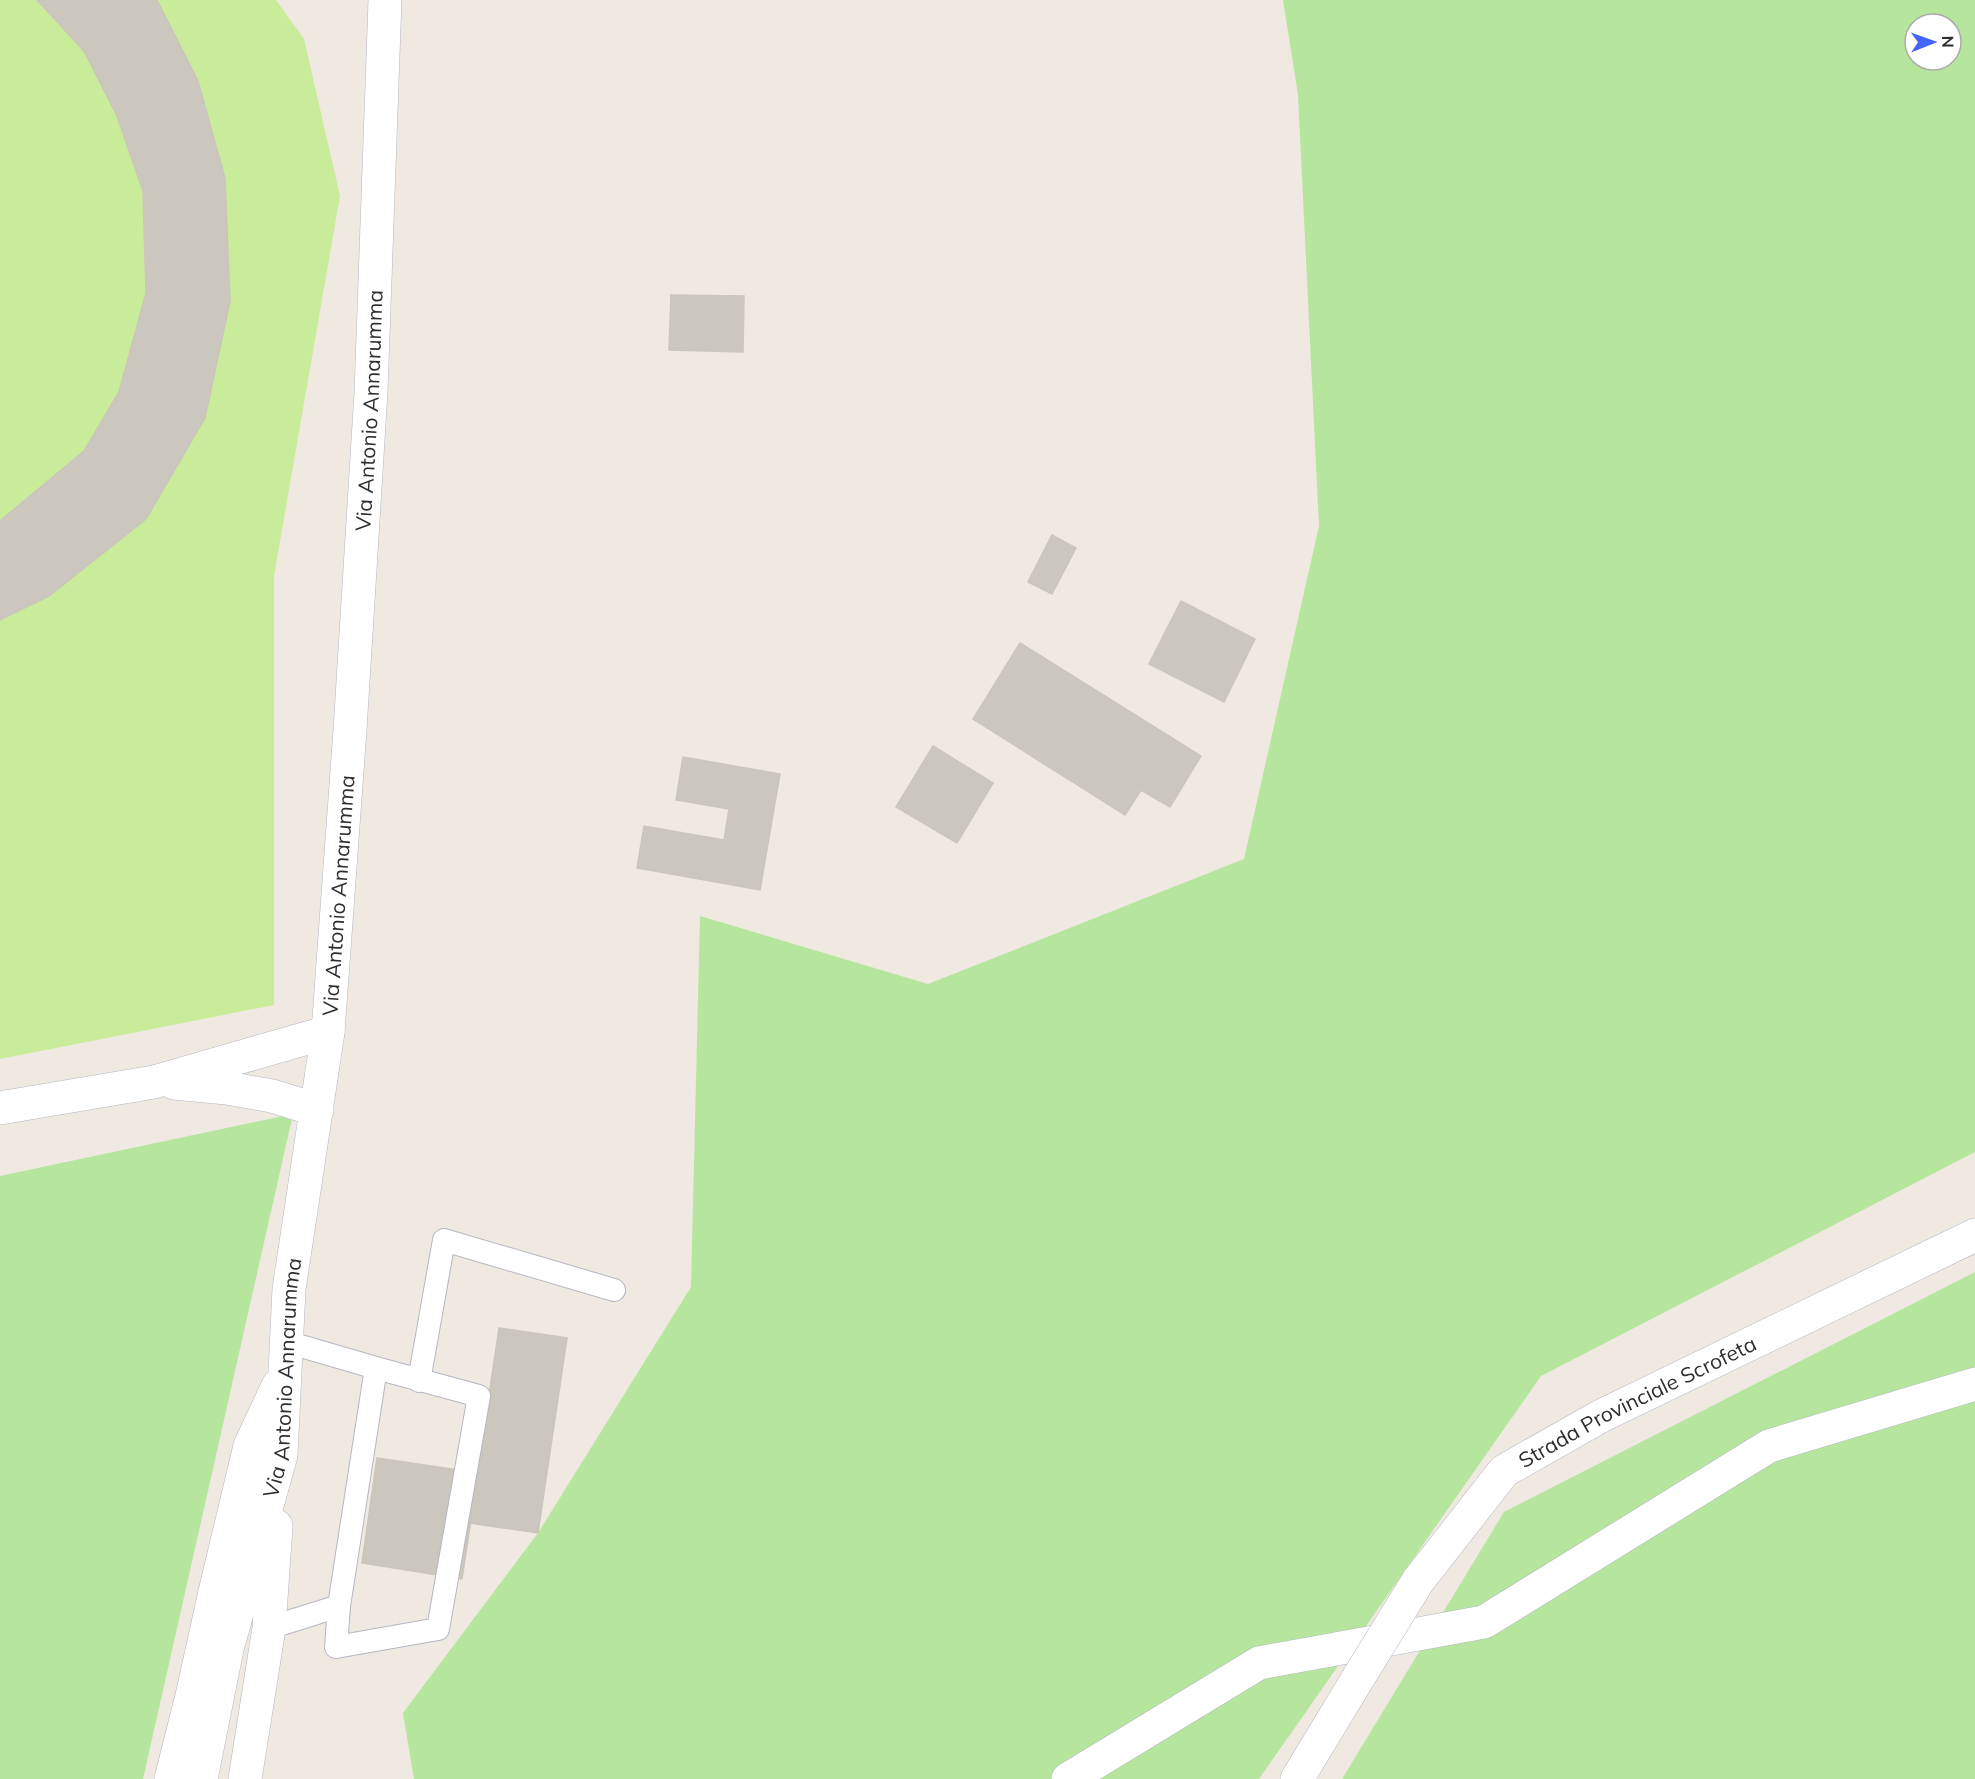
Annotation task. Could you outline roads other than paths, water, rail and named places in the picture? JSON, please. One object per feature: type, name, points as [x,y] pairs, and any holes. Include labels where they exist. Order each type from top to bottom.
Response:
[{"type":"main road","name":"Via Antonio Annarumma","points":[[201,1779],[227,1649],[281,1455],[292,1261],[328,1032],[371,404],[385,0]]},
{"type":"main road","points":[[0,1108],[154,1082],[328,1032]]},
{"type":"main road","points":[[154,1082],[227,1088],[272,1096],[317,1110]]},
{"type":"main road","name":"Strada Provinciale Scrofeta","points":[[1297,1779],[1418,1581],[1504,1471],[1601,1416],[1975,1235]]},
{"type":"main road","points":[[171,1779],[249,1446],[286,1356]]},
{"type":"main road","points":[[1068,1779],[1259,1663],[1484,1622],[1769,1446],[1975,1384]]},
{"type":"main road","points":[[245,1779],[269,1628],[281,1455]]},
{"type":"lane","points":[[419,1381],[444,1240],[614,1290]]},
{"type":"lane","points":[[286,1356],[376,1368],[479,1396],[438,1629],[336,1647],[339,1606],[376,1368]]},
{"type":"lane","points":[[269,1628],[339,1606]]}]
